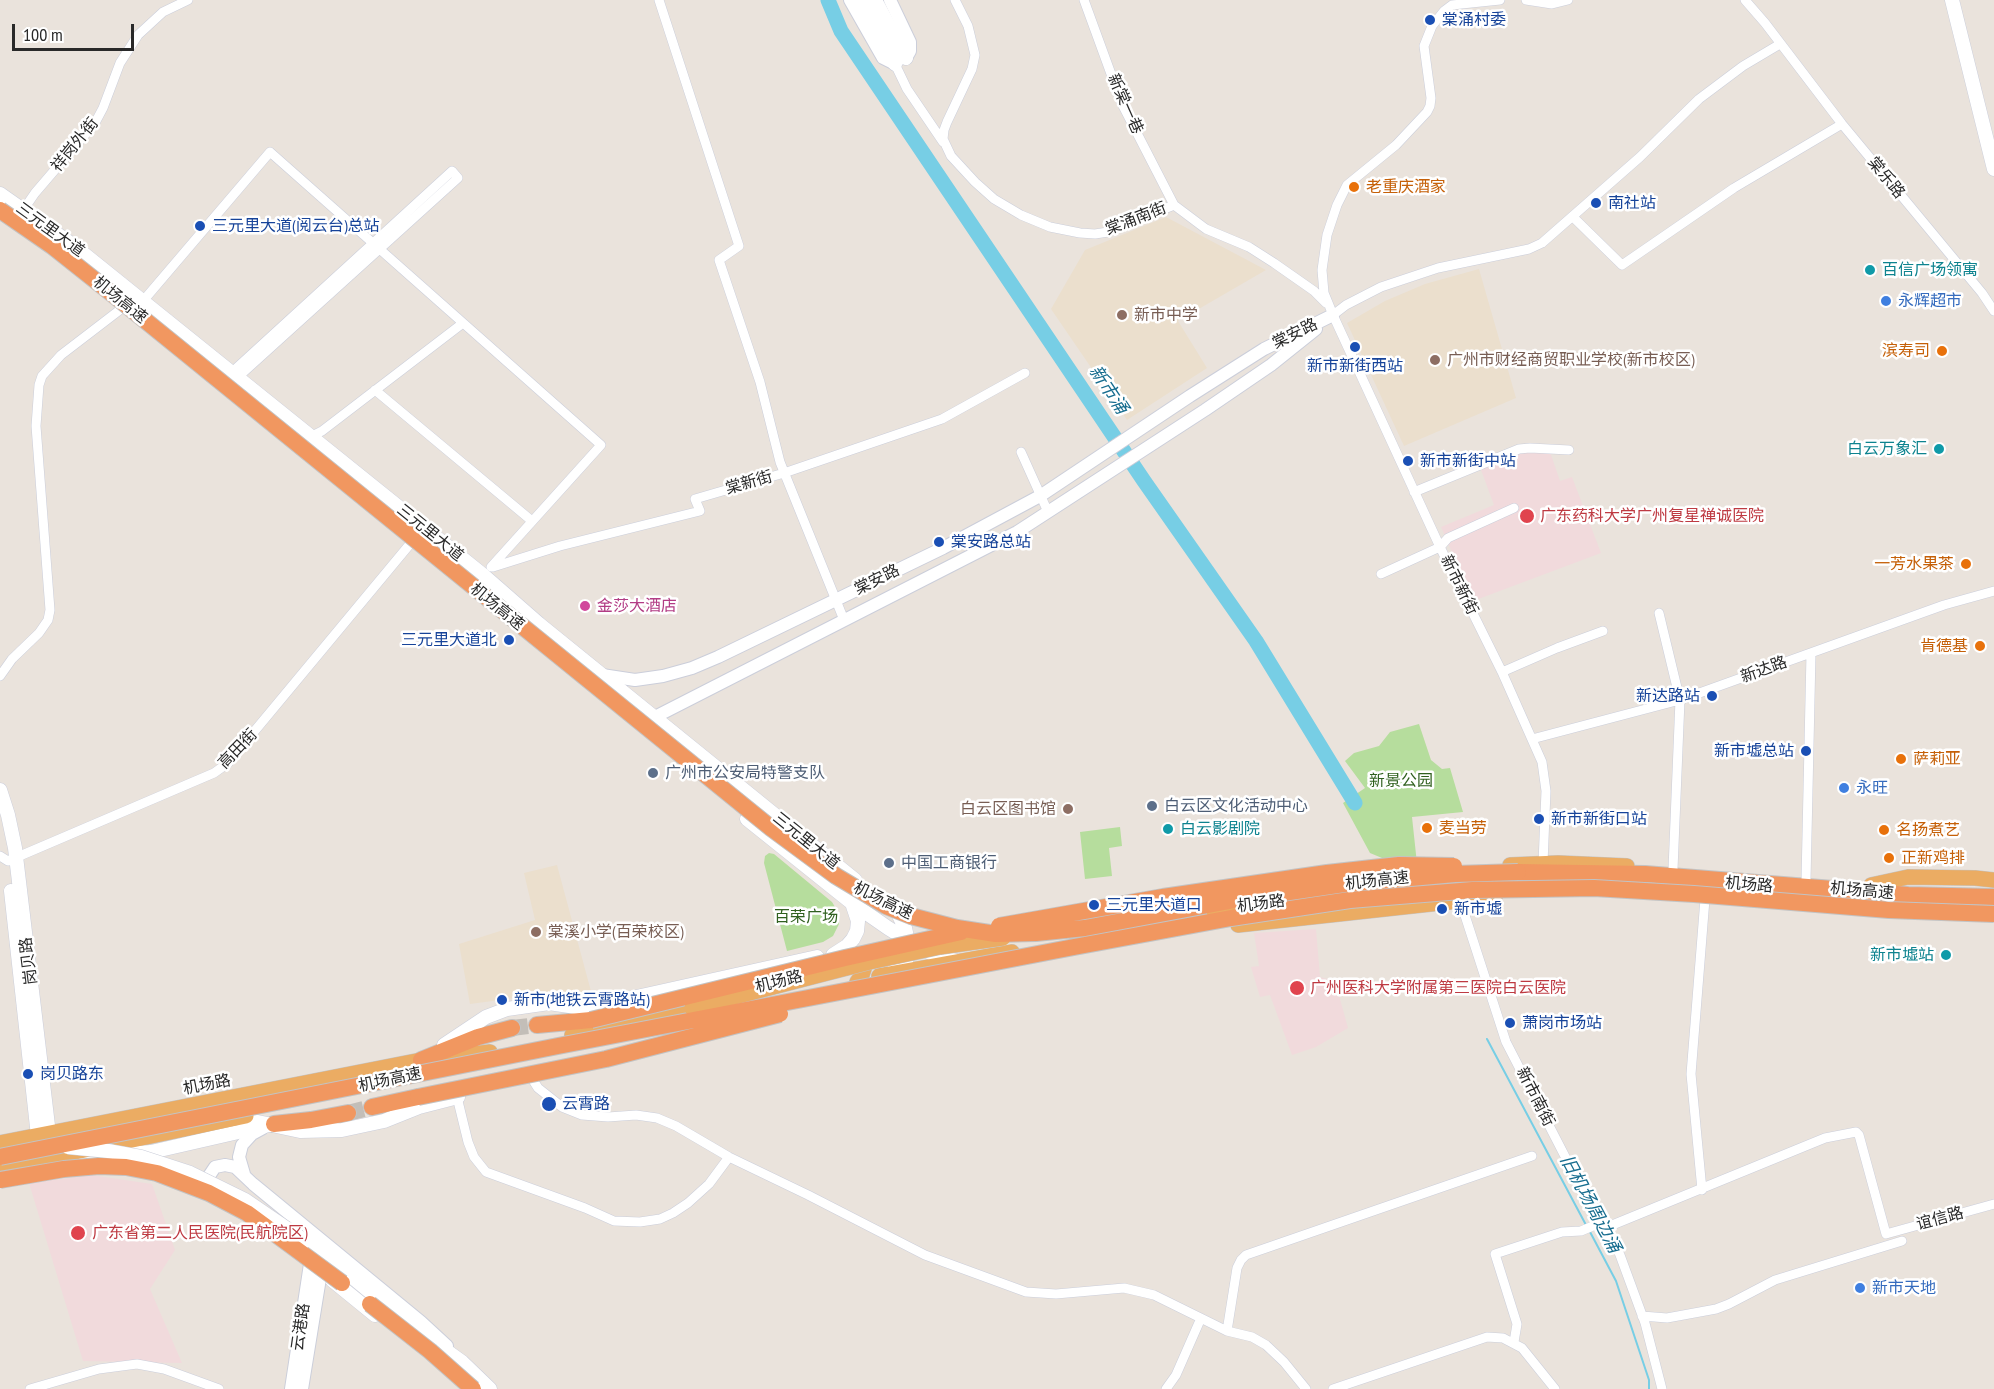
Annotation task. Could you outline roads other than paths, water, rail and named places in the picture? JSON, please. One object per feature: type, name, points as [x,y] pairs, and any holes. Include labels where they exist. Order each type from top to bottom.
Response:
[{"type":"highway","name":"机场高速","points":[[0,210],[52,246],[111,293],[778,834],[836,876],[886,906],[911,916],[957,928],[996,934],[1036,933],[1117,923],[1235,900],[1334,885],[1433,876],[1518,872],[1670,875],[1908,895],[1994,897]]},
{"type":"highway","name":"机场路","points":[[0,1143],[421,1060],[487,1053],[598,1030],[870,962],[940,947],[1295,900],[1380,878],[1453,869],[1543,864],[1673,869],[1871,885],[1994,891]]},
{"type":"highway","points":[[537,1025],[591,1020],[946,935],[1228,887],[1345,870],[1410,865],[1441,865],[1518,872]]},
{"type":"highway","points":[[1871,885],[1908,877],[1994,880]]},
{"type":"highway","name":"机场高速","points":[[0,1156],[927,976],[1251,915],[1350,900],[1441,892],[1534,888],[1636,890],[1889,910],[1994,914]]},
{"type":"highway","points":[[1962,897],[1994,891]]},
{"type":"highway","name":"机场路","points":[[239,1118],[543,1057],[856,981],[987,955],[1460,900],[1566,893],[1614,894],[1705,899],[1894,915],[1994,919]]},
{"type":"highway","points":[[985,930],[968,940],[968,944],[972,953],[987,955]]},
{"type":"highway","points":[[852,951],[860,956],[864,964],[862,975],[856,981]]},
{"type":"highway","points":[[781,965],[793,977],[794,984],[787,999]]},
{"type":"highway","points":[[372,1107],[638,1052],[927,976]]},
{"type":"highway","points":[[421,1060],[478,1037],[512,1028]]},
{"type":"highway","points":[[274,1124],[348,1113]]},
{"type":"highway","points":[[0,1168],[239,1118]]},
{"type":"highway","points":[[0,1180],[64,1169],[99,1166],[126,1167],[157,1173],[209,1193],[247,1213],[342,1283]]},
{"type":"highway","points":[[370,1304],[475,1383]]},
{"type":"main road","points":[[861,0],[888,37]]},
{"type":"main road","points":[[875,0],[888,37],[900,61]]},
{"type":"main road","points":[[1952,0],[1994,169]]},
{"type":"main road","name":"三元里大道","points":[[0,194],[74,246],[310,437],[487,571],[539,624],[847,874],[912,918],[949,928],[985,930]]},
{"type":"main road","name":"三元里大道","points":[[0,218],[50,253],[121,309],[852,903],[909,941],[938,956],[956,961]]},
{"type":"main road","points":[[209,380],[230,372]]},
{"type":"main road","name":"岗贝路","points":[[0,790],[11,824],[8,858]]},
{"type":"main road","name":"岗贝路","points":[[0,818],[8,858],[44,1135]]},
{"type":"main road","name":"机场路","points":[[985,930],[1268,887],[1380,878]]},
{"type":"main road","points":[[833,955],[847,946],[857,931],[858,921],[852,903]]},
{"type":"main road","points":[[888,974],[904,965],[910,951],[909,941],[895,907]]},
{"type":"main road","points":[[421,1060],[486,1017],[499,1011],[541,1003],[576,1007],[596,1006],[852,951],[985,930]]},
{"type":"main road","points":[[239,1118],[300,1131],[342,1130],[384,1121],[429,1104],[517,1084],[531,1077],[540,1068],[543,1057]]},
{"type":"main road","points":[[41,1161],[151,1152],[274,1124]]},
{"type":"main road","points":[[0,1156],[34,1148],[56,1146],[108,1151],[141,1157],[190,1173],[219,1186],[269,1215],[305,1240],[410,1324],[462,1362],[475,1383],[490,1389]]},
{"type":"main road","points":[[41,1161],[95,1166],[156,1179],[197,1195],[242,1219],[316,1268],[415,1346],[462,1389]]},
{"type":"street","name":"祥岗外街","points":[[24,209],[34,193],[95,123],[120,63],[138,36],[163,12],[188,0]]},
{"type":"street","points":[[659,0],[739,246],[719,260],[760,382],[780,462],[844,620]]},
{"type":"street","points":[[850,0],[883,58],[900,61],[910,51],[910,42],[890,0]]},
{"type":"street","points":[[944,144],[944,130],[969,77],[975,55],[968,26],[955,0]]},
{"type":"street","name":"新棠一巷","points":[[1084,0],[1122,104],[1174,205]]},
{"type":"street","points":[[1500,0],[1448,3],[1432,26],[1424,46],[1431,98],[1427,112],[1396,146],[1347,185],[1337,205],[1327,235],[1322,270],[1324,293],[1333,315],[1346,305],[1381,287],[1438,268],[1529,249],[1542,243],[1640,157],[1699,99],[1743,66],[1780,44]]},
{"type":"street","points":[[1526,0],[1552,4],[1568,0]]},
{"type":"street","name":"棠乐路","points":[[1745,0],[1842,124],[1982,293],[1994,311]]},
{"type":"street","name":"棠涌南街","points":[[900,61],[907,89],[944,144],[958,164],[994,199],[1021,214],[1060,230],[1088,234],[1101,234],[1174,205],[1206,229],[1249,248],[1304,284],[1321,297],[1333,315]]},
{"type":"street","points":[[1573,217],[1622,265],[1734,188],[1842,124]]},
{"type":"street","points":[[143,302],[270,152],[601,446],[487,571]]},
{"type":"street","points":[[230,372],[458,178],[453,171],[376,246]]},
{"type":"street","points":[[0,676],[12,659],[39,633],[48,620],[50,610],[36,426],[42,376],[62,355],[121,309]]},
{"type":"street","name":"棠安路","points":[[602,675],[635,680],[648,679],[692,668],[836,601],[943,548],[1040,496],[1134,432],[1264,349],[1333,315]]},
{"type":"street","name":"棠安路","points":[[635,727],[982,551],[1048,512],[1271,365],[1333,315]]},
{"type":"street","name":"新市新街","points":[[1333,315],[1440,547],[1502,672],[1542,762],[1545,776],[1543,864]]},
{"type":"street","points":[[310,437],[322,431],[463,323]]},
{"type":"street","name":"棠新街","points":[[487,571],[560,546],[700,512],[695,499],[784,473],[942,419],[1025,373]]},
{"type":"street","points":[[375,390],[532,521]]},
{"type":"street","points":[[1414,492],[1519,449],[1569,450]]},
{"type":"street","points":[[1021,452],[1048,512]]},
{"type":"street","points":[[1381,574],[1440,547],[1449,538],[1514,508]]},
{"type":"street","name":"高田街","points":[[8,858],[214,773],[228,763],[411,544]]},
{"type":"street","name":"新达路","points":[[1532,740],[1680,700],[1948,604],[1994,591]]},
{"type":"street","points":[[1659,613],[1680,700],[1673,869]]},
{"type":"street","points":[[1502,672],[1603,631]]},
{"type":"street","points":[[1806,880],[1811,654]]},
{"type":"street","points":[[1514,1342],[1517,1324],[1495,1254],[1562,1232],[1581,1231],[1600,1226],[1702,1190],[1691,1074],[1705,899]]},
{"type":"street","name":"新市南街","points":[[1460,900],[1506,1042],[1600,1226],[1620,1255],[1642,1316],[1662,1389]]},
{"type":"street","points":[[531,1077],[538,1088],[562,1107],[582,1114],[608,1117],[636,1115],[657,1118],[925,1256],[1026,1292],[1056,1294],[1124,1288],[1154,1295],[1227,1330],[1252,1337],[1266,1345],[1284,1362],[1306,1389]]},
{"type":"street","points":[[457,1097],[468,1142],[474,1157],[486,1172],[614,1221],[640,1222],[660,1219],[673,1213],[710,1184],[729,1157]]},
{"type":"street","points":[[248,1180],[239,1162],[242,1145],[252,1134],[274,1124]]},
{"type":"street","name":"谊信路","points":[[1702,1190],[1825,1138],[1856,1132],[1859,1135],[1886,1234],[1994,1204]]},
{"type":"street","points":[[1227,1330],[1237,1268],[1240,1260],[1246,1255],[1532,1156]]},
{"type":"street","points":[[217,1206],[210,1199],[207,1188],[209,1176],[216,1167],[225,1165],[235,1167],[421,1322],[462,1362]]},
{"type":"street","points":[[1642,1316],[1667,1318],[1716,1309],[1775,1280],[1902,1242]]},
{"type":"street","name":"云港路","points":[[291,1389],[316,1268]]},
{"type":"street","name":"云港路","points":[[302,1389],[316,1268]]},
{"type":"street","points":[[1166,1389],[1176,1375],[1201,1318]]},
{"type":"street","points":[[1333,1389],[1487,1337],[1503,1338],[1522,1348],[1555,1389]]},
{"type":"street","points":[[30,1389],[99,1369],[137,1364],[164,1369],[219,1389]]},
{"type":"street","points":[[462,1389],[467,1378],[475,1383]]},
{"type":"waterway","name":"新市涌","points":[[828,0],[841,31],[1144,481],[1256,641],[1355,803]]},
{"type":"waterway","name":"旧机场周边涌","points":[[1487,1039],[1586,1225]]},
{"type":"waterway","name":"旧机场周边涌","points":[[1589,1230],[1616,1281],[1649,1380],[1649,1389]]},
{"type":"tunnel","points":[[512,1028],[537,1025]]},
{"type":"tunnel","points":[[348,1113],[372,1107]]},
{"type":"place","name":"棠涌村委","points":[[1430,20]]},
{"type":"place","name":"老重庆酒家","points":[[1354,187]]},
{"type":"place","name":"南社站","points":[[1596,203]]},
{"type":"place","name":"三元里大道(阅云台)总站","points":[[200,226]]},
{"type":"place","name":"百信广场领寓","points":[[1870,270]]},
{"type":"place","name":"永辉超市","points":[[1886,301]]},
{"type":"place","name":"新市中学","points":[[1122,315]]},
{"type":"place","name":"新市新街西站","points":[[1355,347]]},
{"type":"place","name":"滨寿司","points":[[1942,351]]},
{"type":"place","name":"广州市财经商贸职业学校(新市校区)","points":[[1435,360]]},
{"type":"place","name":"白云万象汇","points":[[1939,449]]},
{"type":"place","name":"新市新街中站","points":[[1408,461]]},
{"type":"place","name":"广东药科大学广州复星禅诚医院","points":[[1527,516]]},
{"type":"place","name":"棠安路总站","points":[[939,542]]},
{"type":"place","name":"一芳水果茶","points":[[1966,564]]},
{"type":"place","name":"金莎大酒店","points":[[585,606]]},
{"type":"place","name":"三元里大道北","points":[[509,640]]},
{"type":"place","name":"肯德基","points":[[1980,646]]},
{"type":"place","name":"新达路站","points":[[1712,696]]},
{"type":"place","name":"新市墟总站","points":[[1806,751]]},
{"type":"place","name":"萨莉亚","points":[[1901,759]]},
{"type":"place","name":"广州市公安局特警支队","points":[[653,773]]},
{"type":"place","name":"永旺","points":[[1844,788]]},
{"type":"place","name":"白云区文化活动中心","points":[[1152,806]]},
{"type":"place","name":"白云区图书馆","points":[[1068,809]]},
{"type":"place","name":"新市新街口站","points":[[1539,819]]},
{"type":"place","name":"麦当劳","points":[[1427,828]]},
{"type":"place","name":"白云影剧院","points":[[1168,829]]},
{"type":"place","name":"名扬煮艺","points":[[1884,830]]},
{"type":"place","name":"正新鸡排","points":[[1889,858]]},
{"type":"place","name":"中国工商银行","points":[[889,863]]},
{"type":"place","name":"三元里大道口","points":[[1094,905]]},
{"type":"place","name":"新市墟","points":[[1442,909]]},
{"type":"place","name":"棠溪小学(百荣校区)","points":[[536,932]]},
{"type":"place","name":"新市墟站","points":[[1946,955]]},
{"type":"place","name":"广州医科大学附属第三医院白云医院","points":[[1297,988]]},
{"type":"place","name":"新市(地铁云霄路站)","points":[[502,1000]]},
{"type":"place","name":"萧岗市场站","points":[[1510,1023]]},
{"type":"place","name":"岗贝路东","points":[[28,1074]]},
{"type":"place","name":"云霄路","points":[[549,1104]]},
{"type":"place","name":"广东省第二人民医院(民航院区)","points":[[78,1233]]},
{"type":"place","name":"新市天地","points":[[1860,1288]]},
{"type":"park label","name":"新景公园","points":[[1401,781]]},
{"type":"park label","name":"百荣广场","points":[[806,917]]}]
